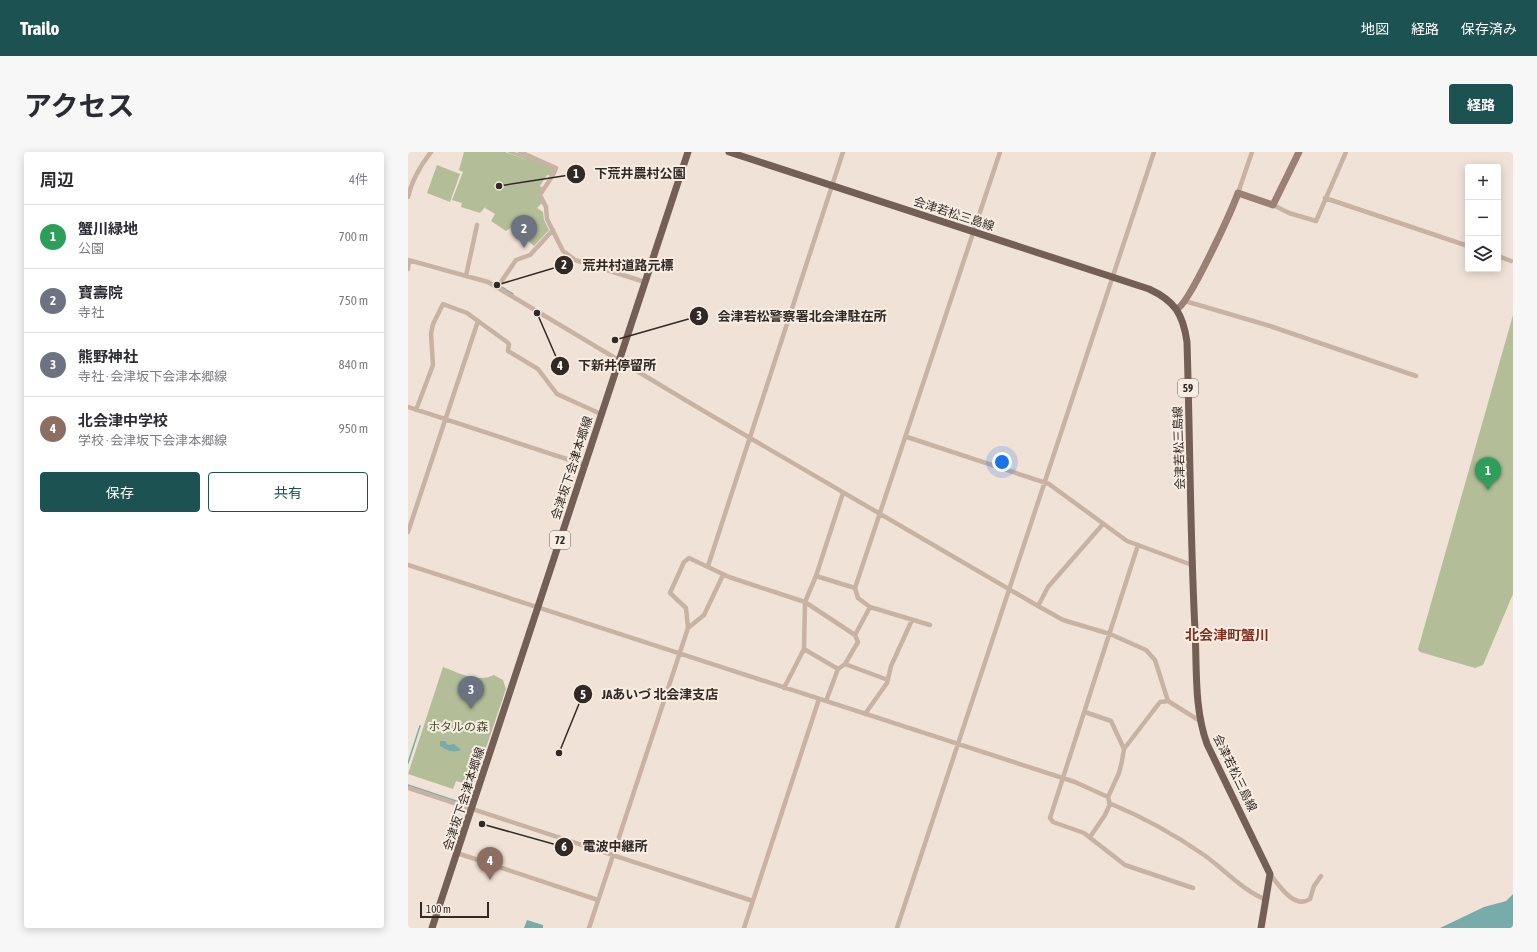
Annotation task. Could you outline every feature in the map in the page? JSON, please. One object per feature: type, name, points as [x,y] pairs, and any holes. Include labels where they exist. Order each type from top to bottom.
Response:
[{"type":"main road","name":"会津坂下会津本郷線","points":[[432,928],[473,809],[538,606],[688,152]]},
{"type":"main road","name":"会津若松三島線","points":[[729,152],[1157,293],[1177,309],[1185,327],[1187,342],[1192,565],[1197,696],[1200,721],[1207,744],[1270,874]]},
{"type":"main road","points":[[1261,928],[1267,900],[1270,874]]},
{"type":"street","points":[[408,197],[412,182],[419,168],[431,152]]},
{"type":"street","points":[[520,152],[556,168],[540,195],[546,207],[547,218],[563,251],[575,260],[645,282]]},
{"type":"street","points":[[708,566],[843,152]]},
{"type":"street","points":[[930,625],[870,607],[858,598],[855,588],[907,437],[1000,152]]},
{"type":"street","points":[[897,928],[959,745],[1154,152]]},
{"type":"street","points":[[1177,309],[1181,307],[1185,301],[1211,252],[1238,193],[1252,152]]},
{"type":"street","points":[[1273,205],[1299,152]]},
{"type":"street","points":[[1238,193],[1273,205],[1276,208],[1316,221],[1346,152]]},
{"type":"street","points":[[1326,198],[1465,245]]},
{"type":"street","points":[[466,276],[477,225]]},
{"type":"street","points":[[497,288],[516,260],[530,254],[553,230]]},
{"type":"street","points":[[1501,257],[1511,261]]},
{"type":"street","points":[[408,269],[408,260],[488,282],[843,493],[1063,620],[1110,634],[1135,644],[1151,654],[1160,673],[1168,701]]},
{"type":"street","points":[[1185,301],[1270,326],[1416,376]]},
{"type":"street","points":[[416,410],[433,365],[431,334],[433,324],[443,304],[467,313],[507,342],[509,344],[508,351],[538,369],[557,394],[601,414]]},
{"type":"street","points":[[408,532],[478,321]]},
{"type":"street","points":[[408,407],[585,466]]},
{"type":"street","points":[[907,437],[1045,482],[1078,503],[1103,524],[1138,545],[1192,565]]},
{"type":"street","points":[[784,688],[804,649],[804,602],[816,576],[843,493]]},
{"type":"street","points":[[1038,606],[1048,587],[1103,524]]},
{"type":"street","points":[[1138,545],[1050,818],[1054,822],[1084,833],[1125,865],[1192,888]]},
{"type":"street","points":[[589,928],[688,628],[686,608],[670,593],[687,558],[708,566],[723,575],[804,602],[855,635],[858,642],[845,664],[838,669],[826,702]]},
{"type":"street","points":[[408,565],[538,606],[679,654],[1063,778],[1086,786],[1108,797]]},
{"type":"street","points":[[688,628],[704,615],[723,575]]},
{"type":"street","points":[[816,576],[855,588]]},
{"type":"street","points":[[855,635],[870,607]]},
{"type":"street","points":[[865,714],[888,680],[891,666],[912,620]]},
{"type":"street","points":[[804,649],[838,669]]},
{"type":"street","points":[[845,664],[888,680]]},
{"type":"street","points":[[744,928],[819,699]]},
{"type":"street","points":[[1090,837],[1102,821],[1109,803],[1108,797],[1119,773],[1124,749],[1160,702],[1168,701],[1200,721]]},
{"type":"street","points":[[1084,712],[1111,721],[1124,749]]},
{"type":"street","points":[[408,788],[753,901]]},
{"type":"street","points":[[1109,803],[1165,829],[1204,855],[1238,882],[1267,900]]},
{"type":"street","points":[[457,853],[598,900]]},
{"type":"street","points":[[1270,874],[1286,894],[1304,902],[1310,899],[1314,886],[1321,876]]},
{"type":"green space","points":[[464,152],[505,152],[532,162],[507,152],[515,152],[555,169],[551,176],[547,175],[540,186],[543,188],[540,194],[543,202],[537,208],[543,212],[544,220],[549,230],[534,246],[520,234],[518,228],[527,218],[517,227],[513,226],[506,231],[491,221],[495,214],[485,208],[487,205],[480,213],[461,207],[462,203],[452,200],[463,172],[459,170]]},
{"type":"green space","points":[[437,165],[460,174],[450,202],[427,193]]},
{"type":"green space","points":[[1513,315],[1513,594],[1483,665],[1475,668],[1420,652],[1418,649]]},
{"type":"green space","name":"ホタルの森","points":[[443,667],[475,678],[494,675],[503,680],[506,689],[473,786],[456,781],[453,789],[408,774]]},
{"type":"water","points":[[440,741],[445,741],[448,745],[454,744],[461,750],[448,750],[440,746]]},
{"type":"water","points":[[1513,894],[1513,928],[1440,928],[1484,907],[1506,901]]},
{"type":"water","points":[[527,920],[543,925],[543,928],[524,928]]},
{"type":"waterway","points":[[499,286],[505,289]]},
{"type":"waterway","points":[[506,290],[513,294]]},
{"type":"waterway","points":[[408,763],[420,726]]},
{"type":"waterway","points":[[408,785],[468,805]]},
{"type":"place","name":"下荒井農村公園","points":[[499,186]]},
{"type":"place","name":"寶壽院","points":[[524,248]]},
{"type":"place","name":"荒井村道路元標","points":[[497,285]]},
{"type":"place","name":"下新井停留所","points":[[537,313]]},
{"type":"place","name":"会津若松警察署北会津駐在所","points":[[615,340]]},
{"type":"place","name":"蟹川緑地","points":[[1488,490]]},
{"type":"place","name":"熊野神社","points":[[471,709]]},
{"type":"place","name":"JAあいづ 北会津支店","points":[[559,753]]},
{"type":"place","name":"電波中継所","points":[[482,824]]},
{"type":"place","name":"北会津中学校","points":[[490,880]]},
{"type":"district","name":"北会津町蟹川","points":[[1227,635]]}]
